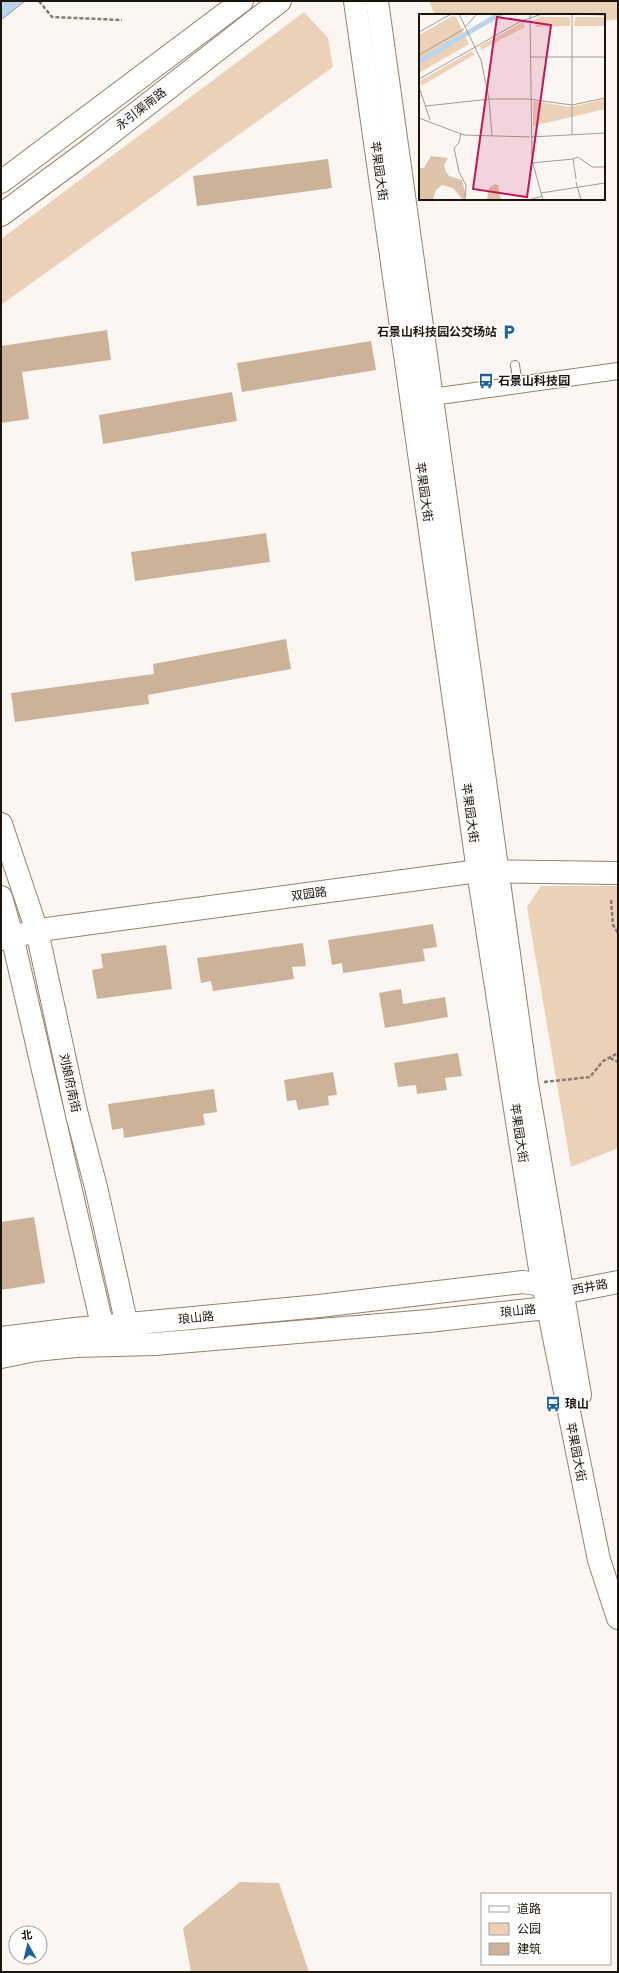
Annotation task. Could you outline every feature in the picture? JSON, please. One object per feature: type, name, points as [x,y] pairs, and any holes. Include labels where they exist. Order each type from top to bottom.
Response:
[{"type":"main road","name":"永引渠南路","points":[[1,182],[242,1]]},
{"type":"main road","name":"永引渠南路","points":[[1,215],[93,146],[280,1]]},
{"type":"main road","name":"苹果园大街","points":[[367,5],[432,397],[488,871],[528,1084],[552,1289],[547,1308],[582,1480],[614,1580]]},
{"type":"main road","name":"苹果园大街","points":[[367,5],[488,871],[552,1289],[585,1422],[614,1580],[618,1618]]},
{"type":"main road","name":"刘娘府南街","points":[[1,824],[37,931],[77,1115],[129,1335]]},
{"type":"main road","name":"双园路","points":[[6,938],[37,931],[488,871],[618,873]]},
{"type":"main road","name":"刘娘府南街","points":[[1,897],[6,938],[105,1336]]},
{"type":"main road","name":"琅山路","points":[[1,1338],[129,1335],[319,1306],[523,1282],[552,1289]]},
{"type":"main road","name":"西井路","points":[[552,1289],[618,1282]]},
{"type":"main road","name":"琅山路","points":[[129,1335],[155,1344],[428,1321],[547,1308]]},
{"type":"main road","name":"琅山路","points":[[1,1358],[105,1336]]},
{"type":"street","points":[[432,397],[618,371]]},
{"type":"lane","points":[[515,365],[518,385]]},
{"type":"path","points":[[39,1],[52,18],[122,20]]},
{"type":"path","points":[[612,900],[613,925],[618,932]]},
{"type":"path","points":[[528,1084],[590,1077],[603,1062],[618,1053]]},
{"type":"path","points":[[610,1058],[618,1062]]},
{"type":"green space","points":[[429,1],[618,1],[618,19],[605,21],[605,14],[435,14]]},
{"type":"green space","points":[[304,12],[328,38],[333,67],[1,305],[1,239]]},
{"type":"green space","points":[[541,886],[618,886],[618,1148],[571,1167],[527,907]]},
{"type":"shaded area","points":[[240,1882],[279,1883],[309,1972],[191,1972],[183,1928]]},
{"type":"water","points":[[1,1],[25,1],[1,20]]},
{"type":"building","points":[[328,159],[332,188],[197,206],[193,176]]},
{"type":"building","points":[[107,330],[111,360],[22,372],[29,419],[1,423],[1,346]]},
{"type":"building","points":[[371,341],[376,370],[242,392],[237,363]]},
{"type":"building","points":[[232,392],[237,421],[103,444],[99,415]]},
{"type":"building","points":[[266,533],[270,562],[135,581],[131,552]]},
{"type":"building","points":[[286,639],[291,669],[148,695],[149,704],[15,722],[11,693],[154,674],[153,664]]},
{"type":"building","points":[[433,924],[437,947],[423,949],[425,961],[343,973],[342,963],[332,965],[328,940]]},
{"type":"building","points":[[303,943],[306,966],[292,967],[294,979],[213,991],[211,981],[201,983],[197,958]]},
{"type":"building","points":[[166,945],[172,989],[97,999],[92,970],[103,968],[101,954]]},
{"type":"building","points":[[401,989],[403,1004],[445,997],[448,1017],[385,1028],[379,993]]},
{"type":"building","points":[[458,1053],[462,1076],[445,1078],[447,1090],[417,1094],[416,1085],[398,1087],[394,1063]]},
{"type":"building","points":[[333,1072],[337,1095],[328,1096],[329,1105],[298,1110],[296,1100],[287,1101],[284,1080]]},
{"type":"building","points":[[214,1089],[217,1112],[203,1114],[205,1125],[124,1138],[123,1128],[112,1130],[108,1104]]},
{"type":"building","points":[[34,1217],[45,1283],[1,1290],[1,1222]]},
{"type":"place","name":"石景山科技园公交场站","points":[[509,332]]},
{"type":"place","name":"石景山科技园","points":[[486,381]]},
{"type":"place","name":"琅山","points":[[553,1404]]}]
